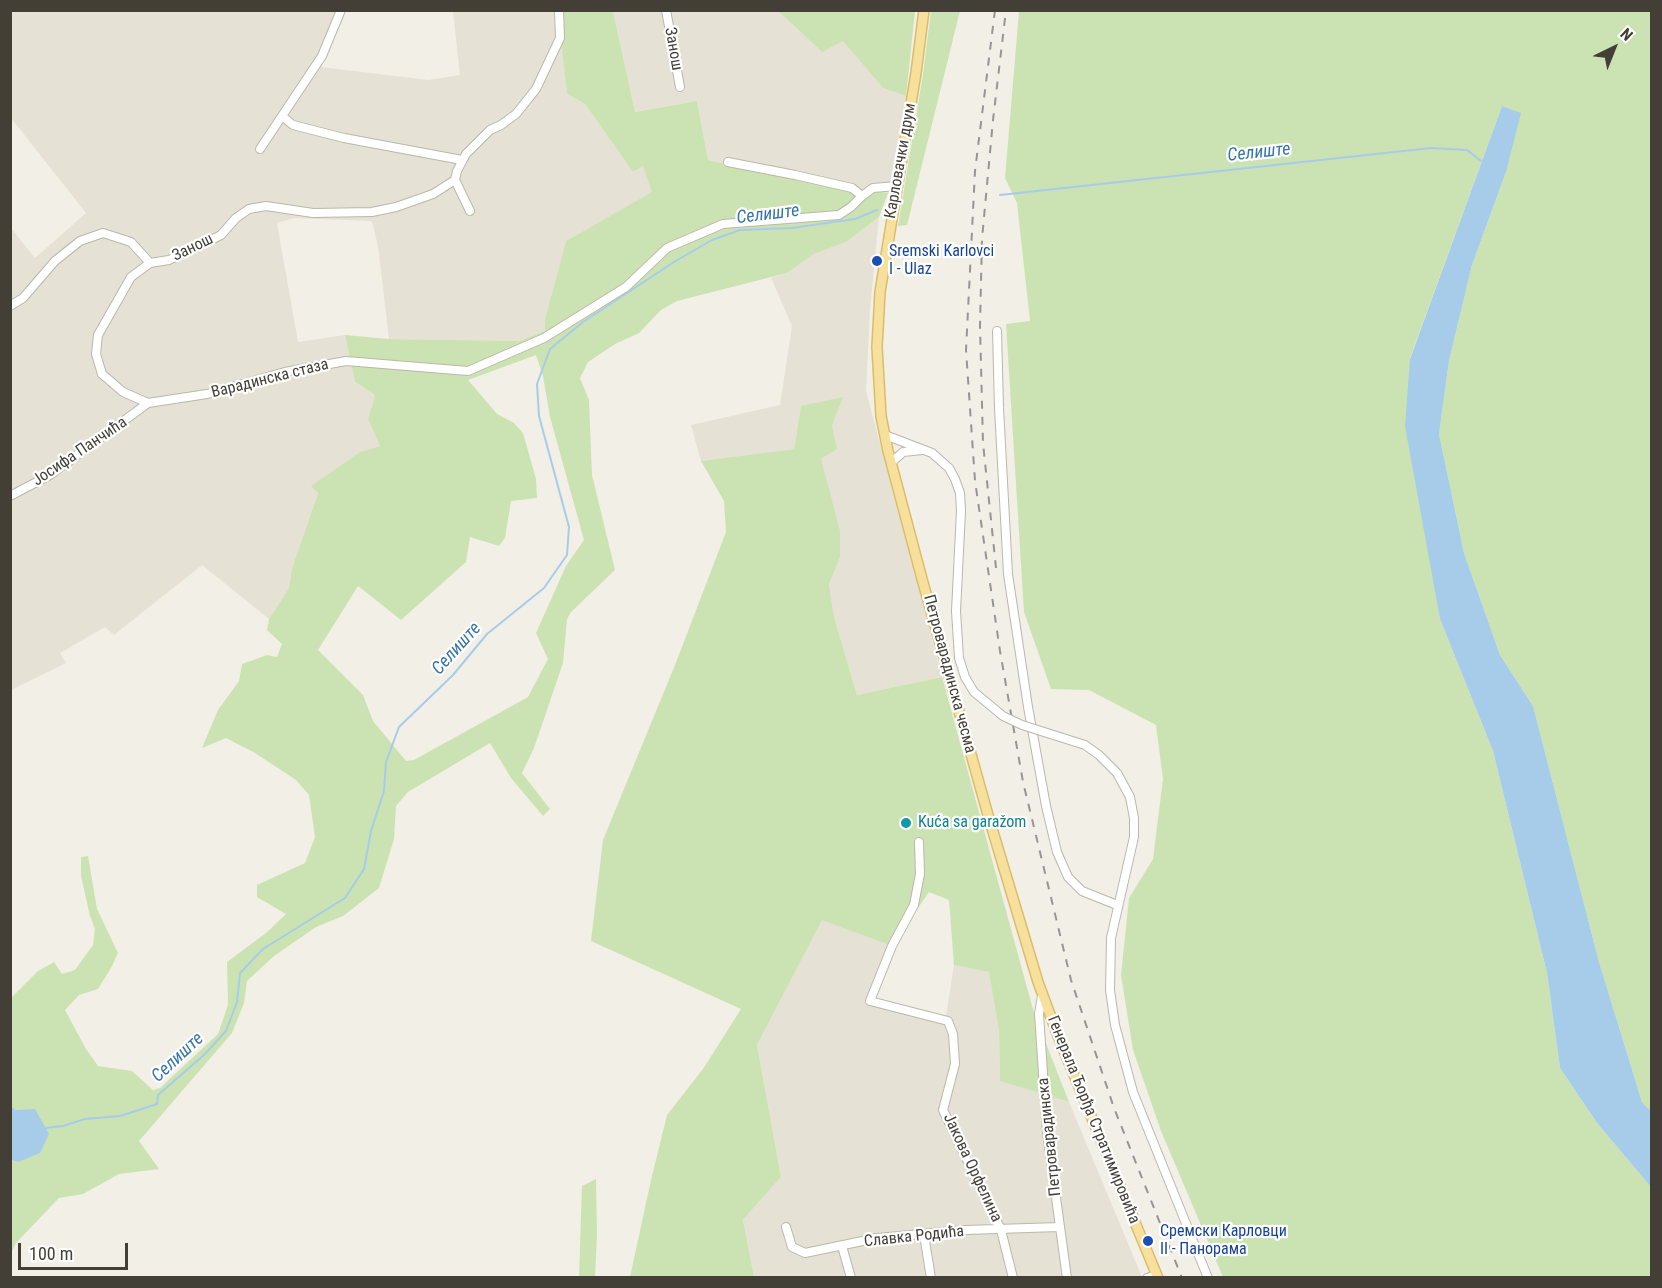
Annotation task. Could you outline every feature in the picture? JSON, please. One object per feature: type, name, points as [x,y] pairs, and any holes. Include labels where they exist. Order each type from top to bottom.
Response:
[{"type":"main road","name":"Карловачки друм","points":[[877,347],[884,259],[916,73],[924,10]]},
{"type":"main road","name":"Петроварадинска чесма","points":[[877,347],[879,402],[885,435],[988,814],[1042,996]]},
{"type":"main road","name":"Генерала Ђорђа Стратимировића","points":[[1042,996],[1154,1277]]},
{"type":"street","points":[[260,149],[322,56],[341,10]]},
{"type":"street","points":[[470,211],[455,180],[456,171],[462,160],[490,130],[516,114],[536,89],[560,38],[559,10]]},
{"type":"street","name":"Занош","points":[[666,10],[680,87]]},
{"type":"street","points":[[282,116],[293,125],[344,138],[462,160]]},
{"type":"street","points":[[728,162],[852,188],[862,196],[873,189],[897,186]]},
{"type":"street","name":"Занош","points":[[148,403],[123,392],[102,374],[96,345],[98,335],[131,278],[150,263],[169,260],[213,239],[249,209],[266,206],[313,213],[372,212],[433,195],[455,180]]},
{"type":"street","name":"Варадинска стаза","points":[[148,403],[207,394],[285,372],[346,361],[468,371],[544,338],[626,287],[667,248],[723,224],[839,215],[862,196]]},
{"type":"street","points":[[10,306],[23,298],[56,261],[80,241],[103,233],[131,242],[150,263]]},
{"type":"street","points":[[997,331],[1008,574],[1046,806],[1057,852],[1068,877],[1082,891],[1117,905]]},
{"type":"street","name":"Јосифа Панчића","points":[[10,496],[50,475],[148,403]]},
{"type":"street","points":[[885,435],[925,450],[940,459],[949,468],[960,493],[956,639],[965,677],[974,692],[1003,716],[1022,725],[1085,745],[1117,773],[1130,797],[1134,827],[1129,862],[1110,938],[1110,990],[1115,1025],[1122,1058],[1133,1092],[1208,1278]]},
{"type":"street","points":[[892,462],[903,452],[925,450]]},
{"type":"street","name":"Јакова Орфелина","points":[[919,842],[920,874],[915,905],[892,946],[870,1000],[948,1021],[953,1034],[955,1064],[943,1110],[1001,1230],[1013,1278]]},
{"type":"street","name":"Петроварадинска","points":[[1042,996],[1039,1014],[1047,1132],[1067,1278]]},
{"type":"street","name":"Славка Родића","points":[[786,1227],[792,1247],[805,1253],[877,1238],[965,1230],[1060,1227]]},
{"type":"street","points":[[924,1234],[931,1278]]},
{"type":"street","points":[[842,1246],[851,1278]]},
{"type":"shaded area","points":[[11,11],[345,11],[321,67],[428,80],[460,75],[453,11],[563,11],[567,94],[585,104],[633,172],[643,166],[653,192],[566,241],[545,319],[545,331],[519,341],[389,339],[378,246],[372,221],[294,218],[277,223],[298,342],[345,335],[355,382],[375,395],[368,419],[380,446],[360,452],[312,486],[318,492],[292,568],[289,588],[269,619],[202,565],[114,635],[105,627],[60,653],[66,663],[11,690],[10,227],[35,258],[86,213],[11,118]]},
{"type":"shaded area","points":[[613,11],[778,11],[821,51],[843,40],[883,88],[906,96],[888,193],[827,186],[708,160],[697,101],[635,112]]},
{"type":"shaded area","points":[[879,217],[870,309],[866,391],[942,677],[857,695],[834,617],[829,584],[840,558],[821,459],[836,449],[832,425],[801,406],[794,449],[701,461],[691,425],[780,405],[792,326],[771,278],[787,273],[814,254],[846,242]]},
{"type":"shaded area","points":[[822,919],[892,946],[870,1001],[946,1016],[954,965],[989,971],[999,1031],[1000,1081],[1069,1102],[1142,1277],[754,1277],[743,1220],[781,1177],[757,1045]]},
{"type":"green space","points":[[563,11],[613,11],[635,112],[697,101],[708,160],[827,186],[888,193],[879,217],[846,242],[814,254],[787,273],[677,301],[661,310],[639,333],[615,344],[588,362],[580,378],[589,400],[592,475],[615,570],[571,612],[567,619],[563,663],[534,748],[522,773],[550,809],[543,816],[511,778],[490,743],[408,792],[396,806],[394,839],[379,888],[343,916],[316,927],[274,956],[247,981],[244,1003],[232,1033],[139,1141],[159,1169],[119,1174],[83,1194],[59,1198],[16,1243],[12,1251],[11,1160],[18,1162],[16,1110],[11,1106],[11,998],[38,971],[54,962],[62,974],[75,970],[93,945],[95,929],[81,876],[81,857],[88,856],[97,909],[118,953],[98,989],[79,995],[65,1010],[98,1066],[132,1071],[153,1090],[160,1088],[218,1034],[228,1005],[227,962],[266,933],[286,914],[257,897],[257,885],[305,863],[315,837],[309,795],[296,780],[255,753],[226,738],[202,748],[218,710],[239,681],[242,664],[267,655],[277,657],[282,644],[267,630],[269,619],[289,588],[292,568],[318,493],[311,486],[360,452],[380,446],[368,419],[375,395],[355,382],[345,335],[389,339],[519,341],[545,331],[545,319],[566,241],[652,192],[643,166],[633,172],[585,104],[567,94],[562,48]],"holes":[[[536,355],[543,376],[550,417],[584,540],[566,566],[536,633],[548,659],[528,697],[414,760],[406,761],[373,721],[363,695],[318,650],[358,586],[401,620],[466,562],[470,537],[499,546],[505,538],[511,501],[537,498],[536,479],[523,433],[514,423],[497,414],[468,380]]]},
{"type":"green space","points":[[778,11],[915,11],[906,96],[883,88],[843,41],[822,52]]},
{"type":"green space","points":[[931,11],[960,11],[907,225],[898,226],[923,74]]},
{"type":"green space","points":[[1019,11],[1651,11],[1651,1111],[1642,1102],[1599,962],[1533,706],[1500,655],[1464,553],[1439,434],[1449,361],[1472,265],[1506,172],[1502,106],[1410,358],[1440,619],[1493,751],[1547,973],[1560,1068],[1597,1123],[1651,1187],[1651,1277],[1223,1277],[1161,1131],[1133,1050],[1121,975],[1129,898],[1153,859],[1163,779],[1156,725],[1089,690],[1051,689],[1024,612],[1006,324],[1030,321],[1017,203],[1005,178]]},
{"type":"green space","points":[[843,397],[832,425],[837,449],[821,459],[840,531],[840,558],[829,584],[834,617],[857,695],[942,677],[1034,1013],[1069,1102],[1000,1081],[999,1031],[989,972],[954,965],[949,900],[929,892],[892,946],[822,920],[757,1045],[781,1177],[743,1220],[754,1277],[630,1277],[667,1115],[703,1069],[741,1009],[591,941],[603,840],[675,665],[726,532],[724,501],[701,461],[794,449],[801,406]]},
{"type":"green space","points":[[596,1179],[595,1277],[579,1277],[582,1186]]},
{"type":"water","points":[[1502,106],[1521,113],[1506,172],[1472,265],[1449,361],[1439,434],[1464,553],[1500,655],[1533,706],[1599,962],[1642,1102],[1651,1111],[1651,1187],[1597,1123],[1560,1068],[1547,973],[1493,751],[1440,619],[1405,426],[1410,359]]},
{"type":"water","points":[[11,1106],[16,1110],[35,1109],[49,1134],[40,1153],[18,1162],[11,1160]]},
{"type":"waterway","name":"Селиште","points":[[1000,195],[1431,148],[1467,150],[1481,161]]},
{"type":"waterway","name":"Селиште","points":[[45,1128],[63,1126],[85,1119],[120,1116],[157,1104],[158,1095],[205,1054],[226,1031],[237,1002],[240,973],[263,949],[345,898],[364,869],[371,831],[384,791],[386,762],[399,727],[453,675],[487,634],[544,588],[567,555],[569,527],[539,416],[537,384],[550,349],[583,322],[674,262],[712,240],[740,230],[792,228],[855,219],[877,210]]},
{"type":"railway","points":[[995,10],[975,171],[966,350],[975,481],[1000,651],[1023,782],[1071,980],[1114,1108],[1182,1278]]},
{"type":"railway","points":[[996,568],[983,443],[980,326],[982,239],[1006,10]]},
{"type":"place","name":"Sremski Karlovci I - Ulaz","points":[[877,261]]},
{"type":"place","name":"Kuća sa garažom","points":[[906,823]]},
{"type":"place","name":"Сремски Карловци II - Панорама","points":[[1148,1241]]}]
